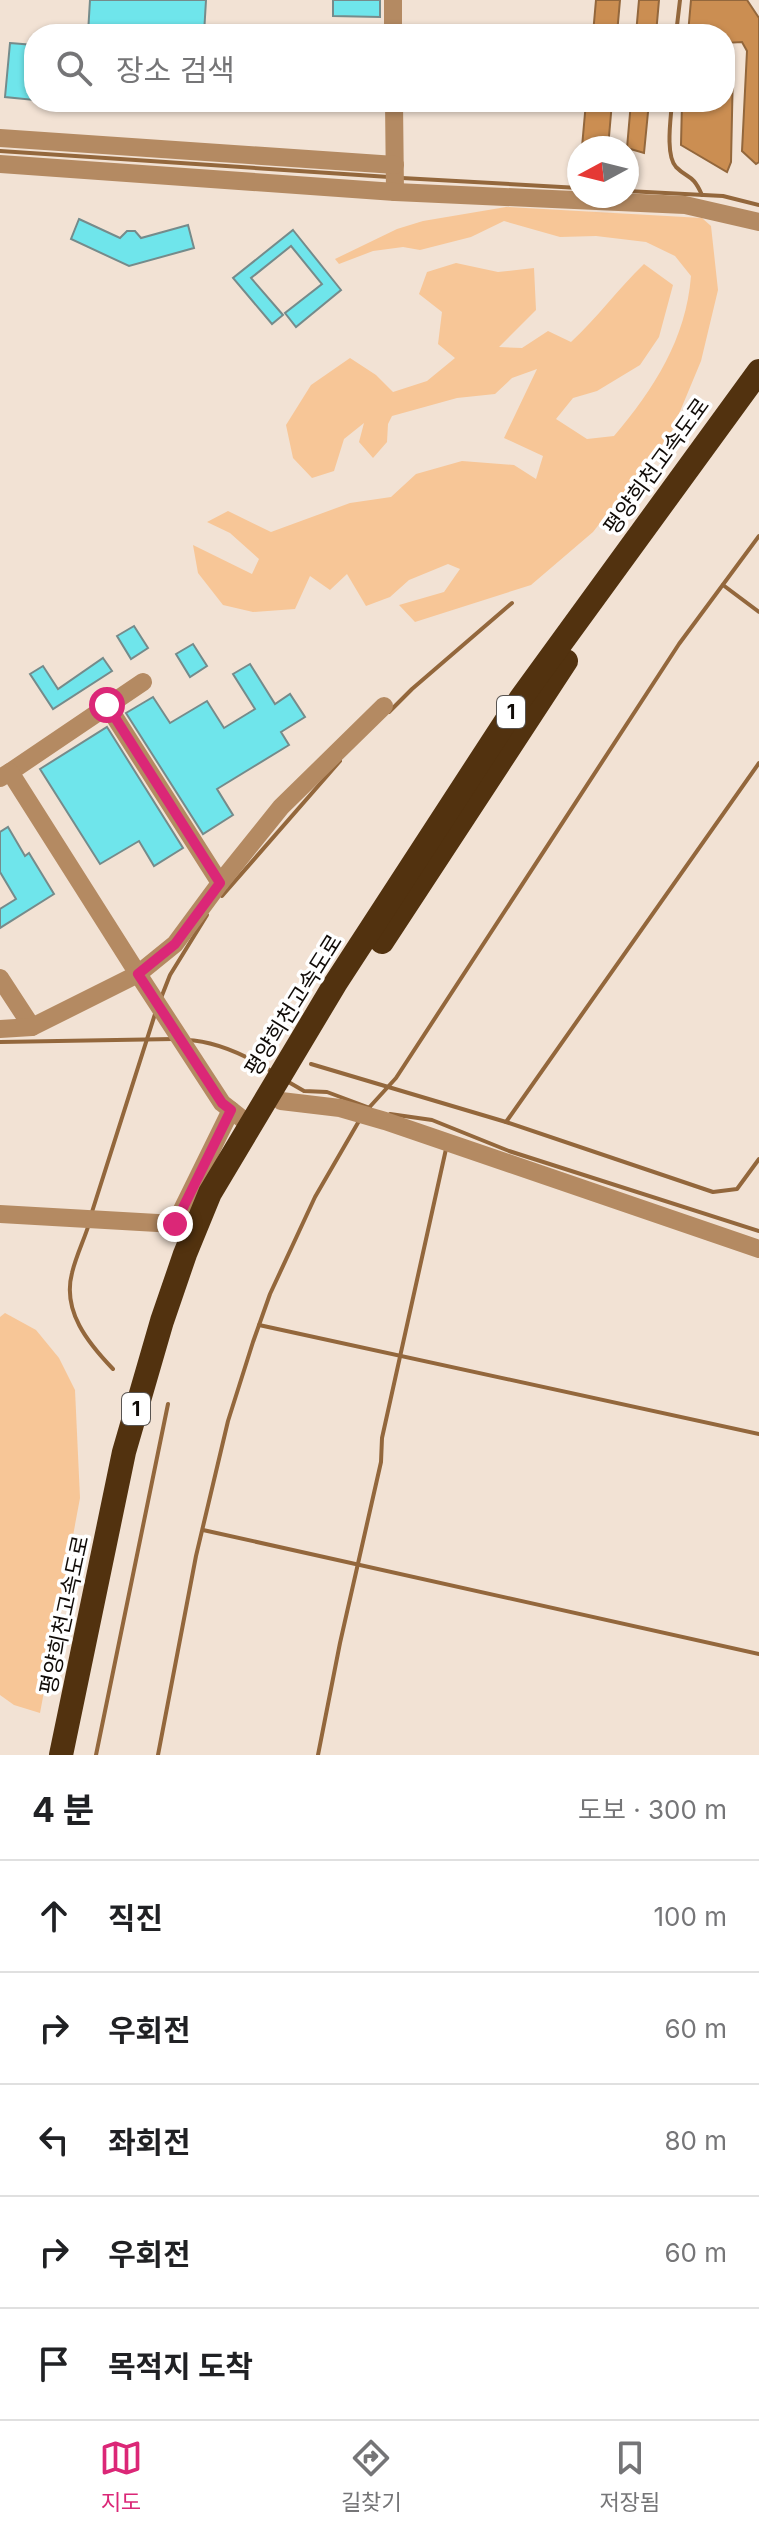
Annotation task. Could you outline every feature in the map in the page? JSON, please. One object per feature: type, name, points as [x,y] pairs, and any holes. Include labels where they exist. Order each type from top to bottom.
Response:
[{"type":"highway","name":"평양희천고속도로","points":[[76,1755],[140,1445],[179,1313],[233,1184],[284,1084],[521,698],[759,371]]},
{"type":"highway","name":"평양희천고속도로","points":[[61,1755],[124,1452],[185,1254],[240,1117],[284,1084],[572,651],[759,395]]},
{"type":"street","points":[[393,0],[393,24]]},
{"type":"street","points":[[394,112],[395,192]]},
{"type":"street","points":[[0,138],[395,165]]},
{"type":"street","points":[[140,174],[141,147]]},
{"type":"street","points":[[0,164],[395,192],[685,205],[759,222]]},
{"type":"street","points":[[0,1214],[175,1224],[240,1117],[222,1103],[5,775],[143,682]]},
{"type":"street","points":[[107,705],[220,883]]},
{"type":"street","points":[[0,1029],[32,1027],[138,974],[175,944],[281,807],[384,706]]},
{"type":"street","points":[[0,978],[32,1027]]},
{"type":"street","points":[[284,1084],[315,1103],[364,1115],[759,1249]]},
{"type":"shaded area","points":[[596,0],[620,0],[618,24],[594,24]]},
{"type":"shaded area","points":[[639,0],[659,0],[657,24],[637,24]]},
{"type":"shaded area","points":[[691,0],[747,0],[759,18],[759,162],[756,164],[742,151],[747,51],[742,42],[735,42],[735,24],[689,24]]},
{"type":"shaded area","points":[[585,112],[611,112],[609,136],[583,136]]},
{"type":"shaded area","points":[[630,112],[648,112],[644,153],[639,152],[639,136],[628,136]]},
{"type":"shaded area","points":[[682,112],[732,112],[731,162],[727,172],[681,145]]},
{"type":"shaded area","points":[[506,207],[702,218],[711,226],[718,290],[701,361],[671,433],[593,532],[531,585],[415,622],[399,605],[444,592],[460,569],[448,564],[409,580],[390,597],[366,606],[347,574],[330,590],[310,576],[295,609],[253,612],[223,605],[198,573],[193,545],[252,574],[259,559],[230,533],[207,522],[228,511],[271,532],[350,503],[391,497],[416,474],[462,461],[514,465],[536,479],[543,456],[504,438],[537,369],[512,378],[495,394],[457,398],[392,416],[388,424],[387,442],[373,458],[359,442],[364,423],[344,439],[334,471],[312,478],[293,458],[286,425],[311,385],[350,358],[376,375],[393,392],[427,381],[455,358],[438,344],[442,312],[419,294],[427,272],[456,263],[498,272],[534,268],[536,310],[499,347],[522,348],[548,331],[571,342],[644,264],[673,285],[659,337],[640,365],[597,391],[573,398],[556,419],[587,439],[614,436],[642,400],[675,342],[688,299],[691,276],[675,256],[646,242],[596,236],[560,237],[504,221],[471,237],[420,250],[403,247],[373,251],[339,264],[335,259],[397,229],[423,221]]},
{"type":"shaded area","points":[[5,1313],[36,1330],[59,1358],[75,1390],[80,1498],[40,1713],[14,1705],[0,1695],[0,1317]]},
{"type":"building","points":[[90,0],[206,0],[205,24],[89,24]]},
{"type":"building","points":[[333,0],[380,0],[380,17],[333,16]]},
{"type":"building","points":[[10,43],[24,44],[24,99],[5,97]]},
{"type":"building","points":[[79,219],[120,238],[127,231],[135,231],[141,238],[188,225],[194,248],[129,266],[71,239]]},
{"type":"building","points":[[293,230],[341,290],[296,327],[285,313],[322,284],[291,246],[251,278],[283,315],[272,324],[233,278]]},
{"type":"building","points":[[134,626],[148,648],[131,659],[117,636]]},
{"type":"building","points":[[193,644],[207,666],[190,677],[176,654]]},
{"type":"building","points":[[103,658],[112,671],[53,709],[30,674],[43,666],[58,689]]},
{"type":"building","points":[[250,664],[275,704],[290,694],[305,717],[281,732],[289,745],[217,789],[233,815],[203,834],[126,713],[153,697],[170,723],[207,701],[224,728],[255,709],[233,674]]},
{"type":"building","points":[[107,727],[183,848],[154,866],[139,841],[100,864],[40,769]]},
{"type":"building","points":[[8,827],[25,856],[29,853],[54,894],[0,928],[0,909],[16,899],[0,872],[0,832]]},
{"type":"waterway","points":[[677,24],[680,0]]},
{"type":"waterway","points":[[671,112],[673,161],[693,180],[702,195]]},
{"type":"waterway","points":[[0,151],[389,177]]},
{"type":"waterway","points":[[402,178],[567,187]]},
{"type":"waterway","points":[[639,192],[723,196],[759,205]]},
{"type":"waterway","points":[[366,1111],[396,1078],[679,644],[759,536]]},
{"type":"waterway","points":[[723,585],[759,612]]},
{"type":"waterway","points":[[389,712],[512,603]]},
{"type":"waterway","points":[[222,896],[340,761]]},
{"type":"waterway","points":[[506,1122],[759,763]]},
{"type":"waterway","points":[[161,998],[170,975],[207,915]]},
{"type":"waterway","points":[[91,1215],[155,1014]]},
{"type":"waterway","points":[[0,1042],[174,1039]]},
{"type":"waterway","points":[[186,1040],[230,1050],[271,1071]]},
{"type":"waterway","points":[[311,1064],[506,1122],[713,1192],[737,1189],[759,1159]]},
{"type":"waterway","points":[[285,1080],[304,1091],[327,1092],[370,1108]]},
{"type":"waterway","points":[[390,1114],[432,1120],[509,1151],[759,1231]]},
{"type":"waterway","points":[[158,1755],[196,1556],[228,1421],[253,1342],[270,1294],[315,1197],[359,1121]]},
{"type":"waterway","points":[[318,1755],[381,1462],[382,1438],[446,1149]]},
{"type":"waterway","points":[[89,1224],[72,1273],[71,1300],[79,1326],[113,1369]]},
{"type":"waterway","points":[[259,1325],[759,1434]]},
{"type":"waterway","points":[[96,1755],[168,1404]]},
{"type":"waterway","points":[[203,1530],[759,1654]]},
{"type":"route","points":[[107,705],[220,883],[175,944],[138,974],[222,1103],[231,1110],[175,1224]]}]
